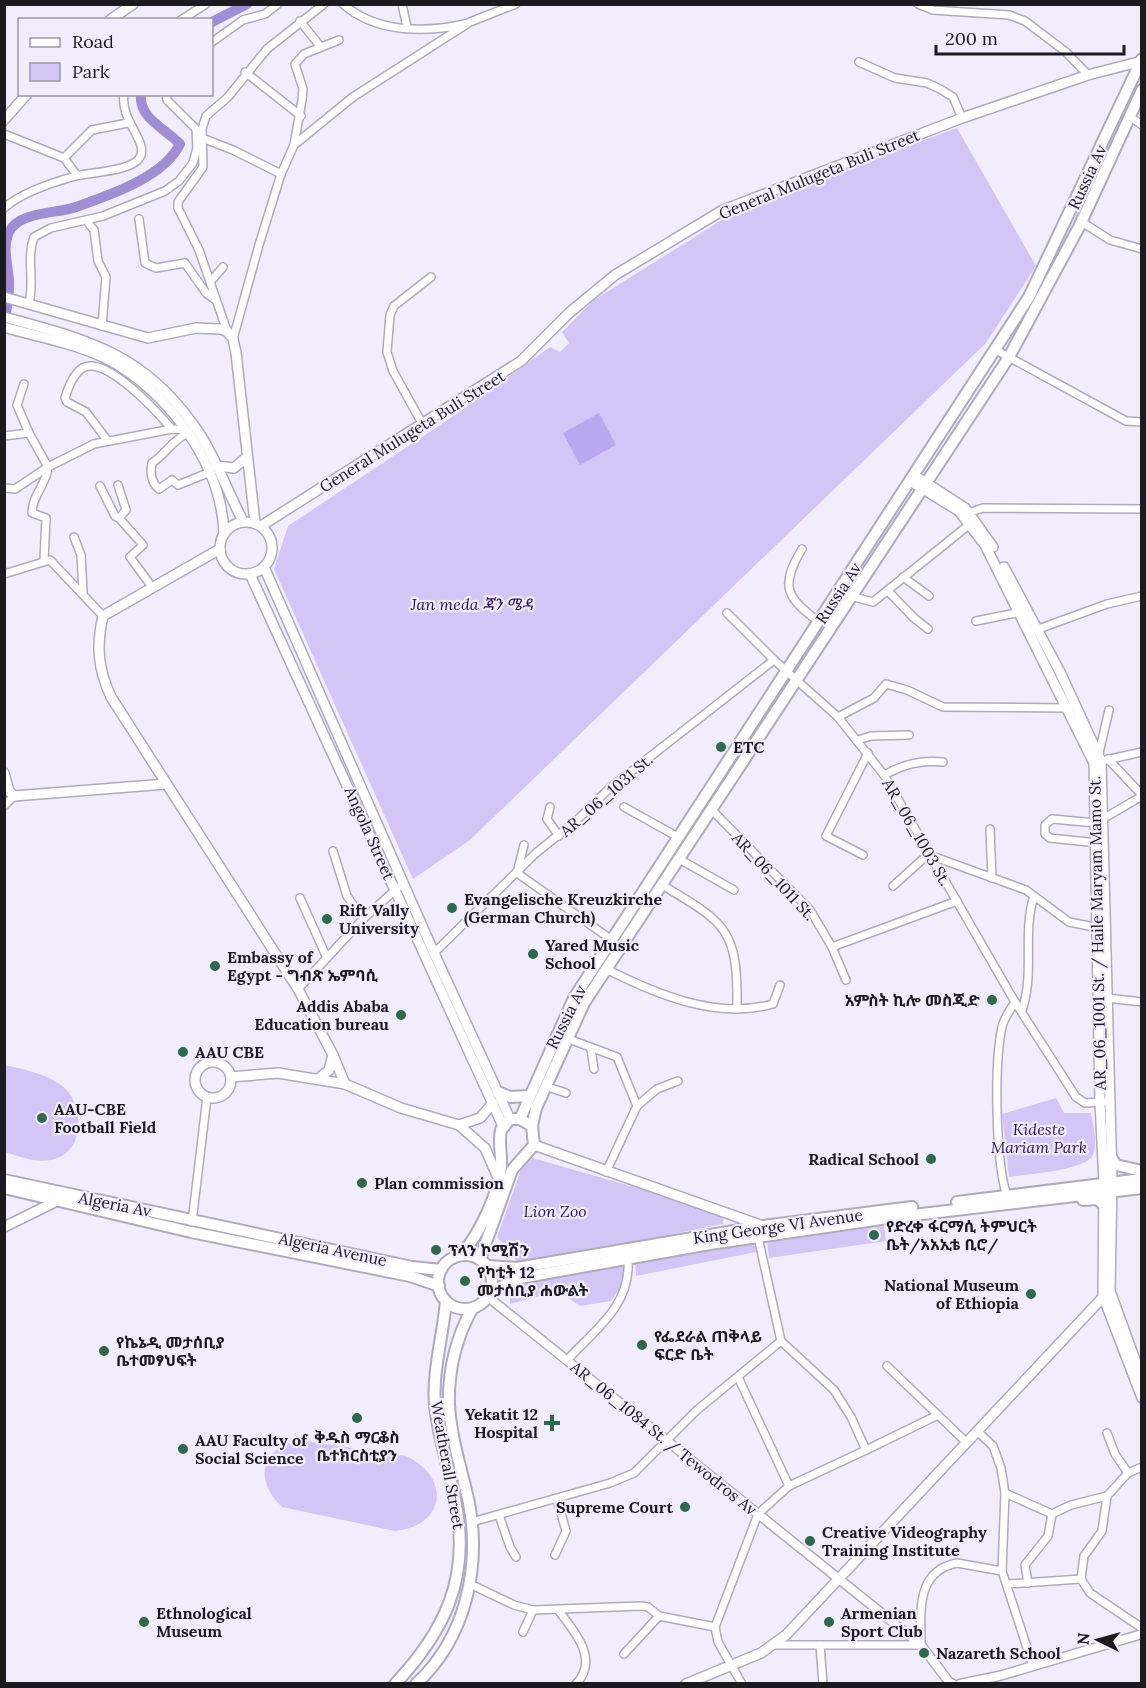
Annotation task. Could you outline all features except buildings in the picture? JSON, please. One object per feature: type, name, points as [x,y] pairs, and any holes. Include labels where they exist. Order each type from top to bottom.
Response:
[{"type":"main road","points":[[113,18],[133,4]]},
{"type":"main road","name":"General Mulugeta Buli Street","points":[[258,524],[423,425],[521,361],[569,314],[615,274],[723,210],[962,118],[1088,75],[1141,60]]},
{"type":"main road","name":"Russia Av","points":[[532,1126],[579,1001],[614,958],[711,809],[792,676],[819,622],[1029,297],[1077,201],[1141,60]]},
{"type":"main road","name":"Russia Av","points":[[507,1168],[499,1136],[530,1096],[603,951],[678,837],[850,596],[1008,357],[1082,222],[1142,90]]},
{"type":"main road","points":[[4,120],[25,96]]},
{"type":"main road","points":[[1077,201],[1089,207]]},
{"type":"main road","points":[[4,317],[103,347],[144,372],[168,393],[208,473],[222,510],[224,534],[220,549],[230,568],[250,574],[264,567],[269,560],[272,544],[270,537],[258,524],[230,335],[203,327],[148,338],[9,298]]},
{"type":"main road","points":[[4,327],[62,342],[106,359],[138,379],[193,423],[243,521]]},
{"type":"main road","points":[[216,466],[234,468],[247,457]]},
{"type":"main road","name":"AR_06_1001 St. / Haile Maryam Mamo St.","points":[[912,478],[965,513],[1013,590],[1021,612],[1034,630],[1069,708],[1101,759],[1101,928],[1108,1186]]},
{"type":"main road","points":[[965,513],[987,536],[1101,759]]},
{"type":"main road","points":[[224,534],[229,528],[243,521],[258,524]]},
{"type":"main road","points":[[220,549],[104,616],[98,655],[106,685],[166,784],[298,989],[333,1054],[345,1084]]},
{"type":"main road","points":[[264,567],[434,953],[511,1121],[532,1126],[534,1145]]},
{"type":"main road","name":"Angola Street","points":[[250,574],[493,1103],[511,1121]]},
{"type":"main road","points":[[285,647],[297,641]]},
{"type":"main road","points":[[4,773],[9,796],[166,784]]},
{"type":"main road","points":[[686,1683],[774,1646],[840,1580],[976,1431],[1106,1294],[1108,1186],[1111,1157],[1104,1102],[1107,998],[1101,928]]},
{"type":"main road","points":[[603,951],[614,958]]},
{"type":"main road","points":[[318,1079],[329,1070],[333,1054]]},
{"type":"main road","points":[[221,1063],[231,1077],[227,1091],[221,1096],[207,1097],[196,1086],[195,1078],[204,1064],[221,1063]]},
{"type":"main road","points":[[231,1077],[278,1073],[345,1084],[401,1108],[459,1125],[485,1148],[499,1180]]},
{"type":"main road","points":[[498,1092],[510,1097],[530,1096]]},
{"type":"main road","points":[[459,1125],[480,1118],[493,1103]]},
{"type":"main road","points":[[534,1145],[763,1226],[772,1235]]},
{"type":"main road","points":[[472,1309],[462,1309],[446,1301],[439,1286],[441,1270],[449,1260],[461,1255],[478,1232],[499,1180],[507,1168],[534,1145]]},
{"type":"main road","points":[[1111,1157],[1116,1166],[1142,1171]]},
{"type":"main road","points":[[484,1263],[507,1168]]},
{"type":"main road","name":"King George VI Avenue","points":[[484,1263],[517,1268],[758,1238],[1008,1199],[1038,1200],[1142,1179]]},
{"type":"main road","name":"Algeria Av","points":[[4,1180],[225,1226]]},
{"type":"main road","points":[[1108,1186],[1104,1205],[1106,1294],[1139,1378],[1142,1398]]},
{"type":"main road","name":"King George VI Avenue","points":[[490,1295],[520,1278],[628,1260],[652,1251],[763,1226],[1108,1186],[1142,1188]]},
{"type":"main road","name":"Algeria Av","points":[[4,1188],[56,1202],[224,1238]]},
{"type":"main road","points":[[4,1227],[69,1195]]},
{"type":"main road","points":[[1038,1200],[1096,1199],[1104,1205]]},
{"type":"main road","name":"Algeria Avenue","points":[[225,1226],[363,1261],[439,1286]]},
{"type":"main road","name":"Algeria Avenue","points":[[224,1238],[363,1261],[441,1270]]},
{"type":"main road","points":[[421,1682],[448,1646],[465,1606],[470,1584],[472,1522],[449,1404],[454,1348],[472,1309],[490,1295],[492,1274],[484,1263],[461,1255]]},
{"type":"main road","name":"Weatherall Street","points":[[395,1683],[426,1649],[440,1626],[453,1592],[459,1563],[458,1518],[435,1404],[446,1301]]},
{"type":"main road","points":[[435,1404],[449,1404]]},
{"type":"street","points":[[184,18],[206,4]]},
{"type":"street","points":[[213,41],[243,20],[265,14],[278,4]]},
{"type":"street","points":[[230,335],[214,299],[211,281],[178,208],[187,188],[203,167],[202,138],[206,116],[228,97],[267,49],[324,4]]},
{"type":"street","points":[[343,4],[364,20],[430,30],[470,22],[516,4]]},
{"type":"street","points":[[402,4],[407,27]]},
{"type":"street","points":[[918,4],[933,10],[1009,15],[1025,21],[1066,52],[1088,75]]},
{"type":"street","points":[[300,21],[320,46]]},
{"type":"street","points":[[294,145],[353,97],[470,22]]},
{"type":"street","points":[[230,335],[281,174],[294,145],[301,116],[303,89],[295,64],[304,54],[339,40]]},
{"type":"street","points":[[859,62],[895,78],[927,83],[940,89],[953,97],[962,118]]},
{"type":"street","points":[[246,72],[301,116]]},
{"type":"street","points":[[4,208],[21,198],[73,176],[109,171],[134,163],[141,155],[141,148],[128,123],[122,105],[124,96]]},
{"type":"street","points":[[29,303],[33,289],[29,254],[34,237],[51,228],[103,216],[165,191],[179,181],[193,163],[197,148],[194,124],[167,100],[166,96]]},
{"type":"street","points":[[1130,116],[1142,125]]},
{"type":"street","points":[[64,158],[92,130],[128,123]]},
{"type":"street","points":[[4,134],[64,158],[76,174]]},
{"type":"street","points":[[202,138],[233,150],[281,174]]},
{"type":"street","points":[[139,219],[145,263],[156,268],[185,263],[206,294],[214,299]]},
{"type":"street","points":[[1082,222],[1110,240],[1142,249]]},
{"type":"street","points":[[89,224],[94,231],[99,261],[106,277],[102,326]]},
{"type":"street","points":[[211,281],[223,267]]},
{"type":"street","points":[[423,425],[393,371],[387,352],[390,315],[394,306],[431,277]]},
{"type":"street","points":[[996,350],[1126,421],[1142,422]]},
{"type":"street","points":[[107,440],[94,419],[67,402],[65,398],[69,385],[81,369],[88,366],[95,366],[111,373],[134,389],[171,429]]},
{"type":"street","points":[[24,384],[17,405],[29,434],[48,467],[47,478],[37,492],[32,508],[32,513],[46,518],[43,543],[44,560]]},
{"type":"street","points":[[4,488],[15,489],[48,467],[85,447],[107,440],[171,429],[187,431]]},
{"type":"street","points":[[187,431],[152,463],[150,469],[155,486],[159,489],[172,480],[178,485],[208,473]]},
{"type":"street","points":[[4,436],[29,434]]},
{"type":"street","points":[[118,485],[126,510],[119,518]]},
{"type":"street","points":[[100,486],[115,516],[143,545],[130,557],[152,587]]},
{"type":"street","points":[[965,513],[983,508],[1142,509]]},
{"type":"street","points":[[850,596],[871,603],[970,524]]},
{"type":"street","points":[[74,537],[81,555],[82,592]]},
{"type":"street","points":[[802,549],[792,566],[791,596],[794,603],[819,622]]},
{"type":"street","points":[[4,574],[44,560],[54,562],[104,616]]},
{"type":"street","points":[[903,578],[929,596]]},
{"type":"street","points":[[888,591],[928,629]]},
{"type":"street","points":[[1034,630],[1107,604],[1142,596]]},
{"type":"street","points":[[976,621],[1021,612]]},
{"type":"street","points":[[727,614],[792,676]]},
{"type":"street","name":"AR_06_1031 St.","points":[[434,953],[517,873],[636,766],[687,730],[711,707],[774,660]]},
{"type":"street","name":"AR_06_1003 St.","points":[[792,676],[838,717],[884,775],[1015,1002],[1076,1096],[1086,1102],[1104,1102]]},
{"type":"street","points":[[838,717],[874,698],[886,684],[907,690],[943,707],[1069,708]]},
{"type":"street","points":[[1101,759],[1109,710]]},
{"type":"street","points":[[858,740],[871,736],[909,735]]},
{"type":"street","points":[[1101,759],[1142,752]]},
{"type":"street","points":[[863,855],[830,841],[826,836],[868,753]]},
{"type":"street","points":[[1100,843],[1050,837],[1045,834],[1045,825],[1052,819],[1100,821],[1142,795],[1101,759]]},
{"type":"street","points":[[884,775],[905,764],[924,760],[943,762]]},
{"type":"street","points":[[4,806],[9,796]]},
{"type":"street","points":[[550,807],[547,819],[559,836]]},
{"type":"street","points":[[624,807],[678,837]]},
{"type":"street","name":"AR_06_1011 St.","points":[[711,809],[810,910],[832,947],[846,980]]},
{"type":"street","points":[[990,829],[992,878]]},
{"type":"street","points":[[524,845],[517,873],[612,940]]},
{"type":"street","points":[[333,851],[348,896],[363,919]]},
{"type":"street","points":[[893,886],[923,859],[932,856],[1034,896],[1069,922],[1101,928]]},
{"type":"street","points":[[679,858],[734,890]]},
{"type":"street","points":[[298,989],[363,919],[403,882]]},
{"type":"street","points":[[662,885],[712,916],[728,934],[734,948],[737,1007]]},
{"type":"street","points":[[1022,1010],[1029,984],[1029,914],[1034,896]]},
{"type":"street","points":[[300,897],[327,958]]},
{"type":"street","points":[[832,947],[957,901]]},
{"type":"street","points":[[606,969],[678,1000],[710,1007],[773,1004],[780,985]]},
{"type":"street","points":[[1107,998],[1142,1002]]},
{"type":"street","points":[[1008,1199],[997,1102],[1002,1028],[1015,1002]]},
{"type":"street","points":[[566,1038],[617,1057],[637,1106]]},
{"type":"street","points":[[591,1049],[594,1069]]},
{"type":"street","points":[[606,1172],[637,1106],[657,1089],[678,1081]]},
{"type":"street","points":[[546,1086],[566,1093]]},
{"type":"street","points":[[191,1232],[207,1097]]},
{"type":"street","points":[[758,1238],[781,1341],[834,1390],[851,1417],[866,1450]]},
{"type":"street","points":[[567,1359],[612,1314],[620,1302],[630,1277],[628,1260]]},
{"type":"street","name":"AR_06_1084 St. / Tewodros Av","points":[[490,1295],[666,1441],[921,1645],[949,1682],[953,1683]]},
{"type":"street","points":[[472,1522],[557,1499],[634,1473],[697,1410],[781,1341]]},
{"type":"street","points":[[887,1366],[966,1442]]},
{"type":"street","points":[[738,1377],[789,1486]]},
{"type":"street","points":[[742,1683],[718,1642],[715,1627],[758,1514],[789,1486],[938,1414]]},
{"type":"street","points":[[976,1431],[993,1446],[997,1454],[1005,1493],[1002,1571],[1033,1666]]},
{"type":"street","points":[[1107,1433],[1115,1454],[1128,1473]]},
{"type":"street","points":[[1005,1493],[1052,1514],[1071,1505],[1107,1496],[1128,1473],[1142,1467]]},
{"type":"street","points":[[1107,1496],[1102,1532],[1084,1556],[1081,1579],[1090,1593],[1142,1628]]},
{"type":"street","points":[[555,1555],[566,1531],[557,1499]]},
{"type":"street","points":[[1028,1583],[1025,1565],[1048,1536],[1052,1514]]},
{"type":"street","points":[[499,1515],[510,1547],[516,1557]]},
{"type":"street","points":[[774,1646],[921,1645],[921,1599],[926,1584],[933,1577],[957,1563],[1002,1571]]},
{"type":"street","points":[[1008,1584],[1081,1579]]},
{"type":"street","points":[[470,1584],[514,1605],[533,1610],[640,1606],[648,1607],[659,1616],[715,1627]]},
{"type":"street","points":[[523,1632],[533,1610]]},
{"type":"street","points":[[558,1610],[584,1646],[583,1674],[576,1683]]},
{"type":"street","points":[[624,1654],[659,1616]]},
{"type":"street","points":[[960,1683],[1033,1666],[1142,1634]]},
{"type":"street","points":[[820,1645],[823,1683]]},
{"type":"green space","name":"Jan meda ጃን ሜዳ","points":[[957,128],[1036,266],[986,343],[470,840],[413,879],[274,569],[288,526],[455,415],[550,347],[560,352],[569,343],[562,332],[594,300],[725,218],[788,190]]},
{"type":"green space","name":"AAU-CBE Football Field","points":[[4,1065],[46,1077],[67,1090],[77,1111],[79,1123],[73,1145],[66,1153],[55,1159],[42,1161],[5,1152]]},
{"type":"green space","name":"Kideste Mariam Park","points":[[1056,1098],[1064,1113],[1091,1113],[1095,1140],[1093,1155],[1079,1165],[1009,1177],[1002,1114]]},
{"type":"green space","name":"Lion Zoo","points":[[526,1156],[724,1213],[723,1224],[517,1265],[513,1254],[497,1237]]},
{"type":"green space","points":[[884,1226],[886,1241],[769,1258],[767,1241]]},
{"type":"green space","points":[[754,1243],[756,1252],[636,1276],[635,1264]]},
{"type":"green space","points":[[624,1263],[626,1279],[611,1301],[580,1306],[558,1291],[510,1304],[510,1295],[515,1284]]},
{"type":"green space","points":[[299,1440],[406,1456],[421,1465],[436,1488],[437,1500],[433,1511],[425,1520],[412,1527],[395,1531],[282,1507],[267,1486],[265,1467],[276,1450]]},
{"type":"shaded area","points":[[599,413],[616,445],[580,465],[563,433]]},
{"type":"waterway","points":[[213,21],[247,4]]},
{"type":"waterway","points":[[4,324],[9,287],[6,246],[9,232],[14,225],[39,214],[76,207],[135,183],[162,166],[180,144],[148,116],[141,102],[141,96]]},
{"type":"place","name":"ETC","points":[[721,747]]},
{"type":"place","name":"Evangelische Kreuzkirche (German Church)","points":[[452,908]]},
{"type":"place","name":"Rift Vally University","points":[[327,919]]},
{"type":"place","name":"Yared Music School","points":[[533,954]]},
{"type":"place","name":"Embassy of Egypt - ግብጽ ኤምባሲ","points":[[215,966]]},
{"type":"place","name":"አምስት ኪሎ መስጂድ","points":[[992,1000]]},
{"type":"place","name":"Addis Ababa Education bureau","points":[[401,1015]]},
{"type":"place","name":"AAU CBE","points":[[183,1052]]},
{"type":"place","name":"AAU-CBE Football Field","points":[[42,1118]]},
{"type":"place","name":"Radical School","points":[[931,1159]]},
{"type":"place","name":"Plan commission","points":[[362,1183]]},
{"type":"place","name":"የድረቀ ፋርማሲ ትምህርት ቤት/አአኢቴ ቢሮ/","points":[[874,1235]]},
{"type":"place","name":"ፕላን ኮሚሽን","points":[[436,1250]]},
{"type":"place","name":"የካቲት 12 መታሰቢያ ሐውልት","points":[[465,1281]]},
{"type":"place","name":"National Museum of Ethiopia","points":[[1031,1294]]},
{"type":"place","name":"የፌደራል ጠቅላይ ፍርድ ቤት","points":[[642,1345]]},
{"type":"place","name":"የኬኔዲ መታሰቢያ ቤተመፃህፍት","points":[[104,1351]]},
{"type":"place","name":"ቅዱስ ማርቆስ ቤተክርስቲያን","points":[[357,1418]]},
{"type":"place","name":"Yekatit 12 Hospital","points":[[552,1423]]},
{"type":"place","name":"AAU Faculty of Social Science","points":[[183,1449]]},
{"type":"place","name":"Supreme Court","points":[[685,1507]]},
{"type":"place","name":"Creative Videography Training Institute","points":[[810,1541]]},
{"type":"place","name":"Ethnological Museum","points":[[144,1622]]},
{"type":"place","name":"Armenian Sport Club","points":[[829,1622]]},
{"type":"place","name":"Nazareth School","points":[[924,1653]]}]
